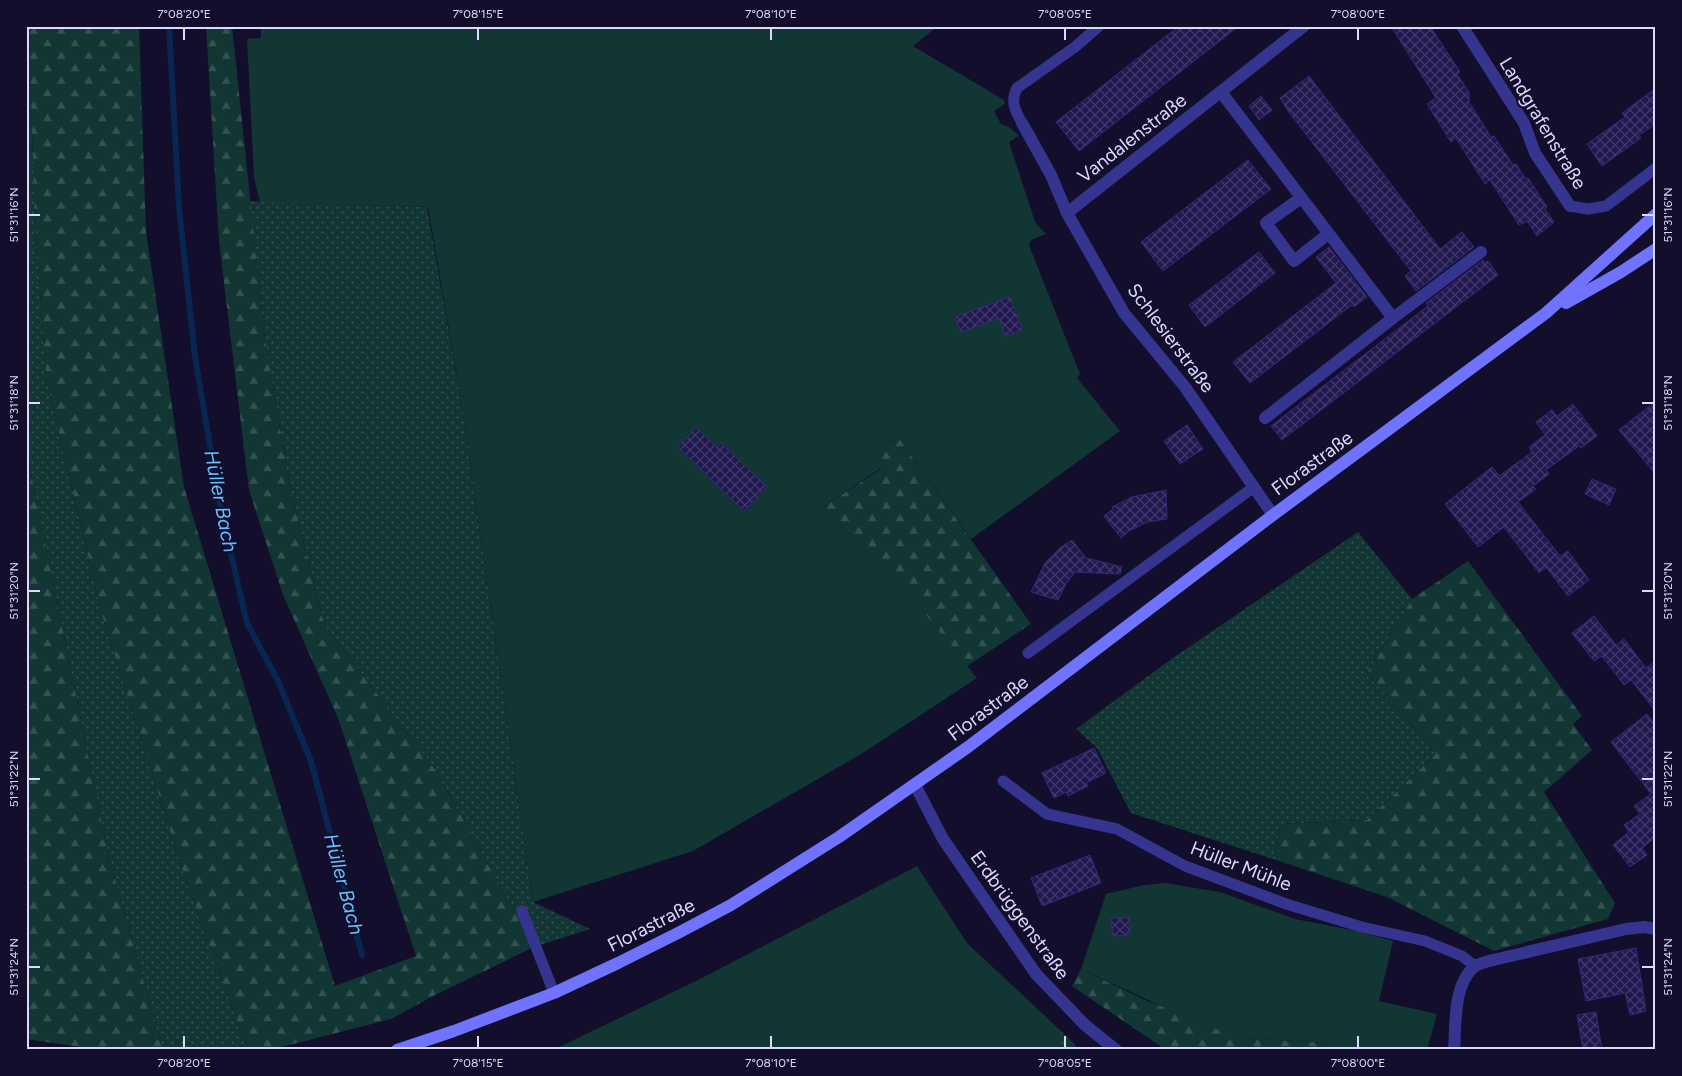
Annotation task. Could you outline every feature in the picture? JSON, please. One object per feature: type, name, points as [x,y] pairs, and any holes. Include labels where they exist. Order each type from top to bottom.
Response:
[{"type":"main road","name":"Florastraße","points":[[400,1049],[454,1031],[554,993],[732,905],[785,872],[968,747],[1273,515],[1546,313],[1656,214]]},
{"type":"main road","name":"Florastraße","points":[[1546,313],[1621,272],[1656,249]]},
{"type":"street","name":"Vandalenstraße","points":[[1067,213],[1304,26]]},
{"type":"street","name":"Landgrafenstraße","points":[[1462,26],[1524,123],[1535,152],[1570,206]]},
{"type":"street","points":[[1221,92],[1393,318]]},
{"type":"street","name":"Schlesierstraße","points":[[1022,123],[1051,175],[1067,213],[1124,313],[1185,386],[1273,515]]},
{"type":"street","points":[[1301,198],[1266,223],[1294,261],[1328,234]]},
{"type":"street","points":[[1265,418],[1481,252]]},
{"type":"street","name":"Erdbrüggenstraße","points":[[915,785],[943,839],[1036,974],[1085,1026],[1116,1050]]},
{"type":"street","points":[[1454,1050],[1458,997],[1464,980],[1475,966],[1493,960],[1626,929],[1644,927],[1656,929]]},
{"type":"lane","points":[[1022,123],[1014,109],[1013,96],[1018,88],[1075,47],[1098,26]]},
{"type":"lane","name":"Landgrafenstraße","points":[[1570,206],[1588,210],[1606,206],[1656,168]]},
{"type":"lane","points":[[1028,653],[1254,487]]},
{"type":"lane","name":"Hüller Mühle","points":[[1003,781],[1048,814],[1116,829],[1185,866],[1296,907],[1362,927],[1425,940],[1462,956],[1475,966]]},
{"type":"lane","points":[[522,911],[554,993]]},
{"type":"green space","points":[[26,26],[29,26],[34,201],[46,378],[102,615],[187,884],[248,1050],[163,1050],[108,854],[26,448]]},
{"type":"green space","points":[[29,26],[139,26],[146,232],[184,487],[335,986],[416,956],[338,718],[283,595],[249,490],[219,241],[206,26],[232,26],[265,340],[290,487],[324,624],[436,771],[534,947],[435,995],[391,1019],[270,1050],[248,1050],[187,884],[102,615],[46,378],[34,201]]},
{"type":"green space","points":[[261,26],[938,26],[913,46],[1004,100],[1005,104],[994,111],[1001,124],[1009,127],[1019,136],[1009,142],[1035,222],[1046,234],[1031,240],[1029,245],[1080,374],[1077,378],[1120,431],[971,539],[899,438],[868,454],[881,468],[823,507],[906,591],[977,678],[863,753],[693,851],[533,902],[462,406],[428,207],[260,202],[254,178],[247,39],[261,38]]},
{"type":"green space","points":[[250,201],[427,207],[462,406],[533,902],[590,929],[534,947],[436,771],[324,624],[290,487],[265,340]]},
{"type":"green space","points":[[899,438],[1031,624],[967,666],[906,591],[823,507],[881,469],[868,454]]},
{"type":"green space","points":[[26,448],[108,854],[163,1050],[94,1049],[26,1039]]},
{"type":"green space","points":[[1358,532],[1412,599],[1367,673],[1436,754],[1367,820],[1281,824],[1273,859],[1131,813],[1097,748],[1076,729],[1170,660]]},
{"type":"green space","points":[[1468,561],[1582,716],[1573,724],[1592,750],[1544,792],[1615,903],[1608,919],[1494,951],[1387,897],[1273,859],[1281,824],[1367,820],[1436,754],[1367,673],[1412,599]]},
{"type":"green space","points":[[917,866],[967,943],[1060,1030],[1060,1050],[553,1050],[700,979]]},
{"type":"green space","points":[[1165,883],[1220,892],[1295,919],[1362,932],[1393,941],[1379,1001],[1437,1014],[1427,1050],[1332,1050],[1327,1043],[1248,1038],[1202,1025],[1081,969],[1106,894],[1144,885]]},
{"type":"green space","points":[[1081,969],[1145,1000],[1248,1038],[1327,1043],[1332,1050],[1166,1050],[1072,986]]},
{"type":"green space","points":[[1060,1030],[1080,1050],[1060,1050]]},
{"type":"building","points":[[1179,26],[1239,26],[1079,151],[1056,122]]},
{"type":"building","points":[[1391,26],[1430,26],[1460,72],[1457,74],[1469,92],[1469,102],[1491,137],[1494,136],[1513,165],[1516,164],[1526,179],[1528,178],[1547,207],[1545,209],[1554,222],[1537,236],[1527,221],[1519,225],[1490,180],[1485,184],[1456,138],[1451,142],[1427,104],[1436,98]]},
{"type":"building","points":[[1309,76],[1440,249],[1462,232],[1474,247],[1416,291],[1405,276],[1411,271],[1280,98]]},
{"type":"building","points":[[1656,88],[1656,124],[1639,135],[1641,138],[1602,166],[1587,144],[1625,117],[1622,113]]},
{"type":"building","points":[[1261,96],[1272,110],[1259,120],[1249,106]]},
{"type":"building","points":[[1248,160],[1271,189],[1163,271],[1141,242]]},
{"type":"building","points":[[1329,247],[1367,297],[1354,307],[1352,305],[1250,383],[1233,362],[1336,283],[1316,257]]},
{"type":"building","points":[[1259,252],[1275,273],[1205,327],[1189,305]]},
{"type":"building","points":[[1483,260],[1485,263],[1488,261],[1498,275],[1282,440],[1271,426],[1428,306],[1426,303]]},
{"type":"building","points":[[1010,297],[1022,330],[1006,336],[999,318],[961,332],[955,317]]},
{"type":"building","points":[[1656,401],[1656,475],[1619,430]]},
{"type":"building","points":[[1573,404],[1597,436],[1581,448],[1579,446],[1546,470],[1549,474],[1533,486],[1536,489],[1518,502],[1560,556],[1568,551],[1589,580],[1568,596],[1546,567],[1539,573],[1504,527],[1478,547],[1445,504],[1492,467],[1499,476],[1532,452],[1529,447],[1545,435],[1536,422],[1552,410],[1557,416]]},
{"type":"building","points":[[1187,425],[1203,449],[1180,464],[1164,441]]},
{"type":"building","points":[[696,428],[716,447],[721,443],[767,487],[744,511],[678,447]]},
{"type":"building","points":[[1592,479],[1616,489],[1609,505],[1585,494]]},
{"type":"building","points":[[1166,490],[1167,519],[1147,522],[1129,531],[1121,538],[1104,516],[1113,509],[1112,507],[1132,497]]},
{"type":"building","points":[[1072,540],[1086,558],[1122,567],[1120,574],[1075,572],[1058,600],[1031,592],[1045,563],[1062,546]]},
{"type":"building","points":[[1594,616],[1616,645],[1624,639],[1646,668],[1656,661],[1656,712],[1631,680],[1624,685],[1602,656],[1594,661],[1572,633]]},
{"type":"building","points":[[1647,714],[1656,726],[1656,837],[1642,848],[1647,855],[1630,867],[1613,845],[1629,832],[1624,825],[1640,814],[1634,806],[1651,794],[1611,742]]},
{"type":"building","points":[[1094,748],[1106,773],[1086,783],[1088,786],[1068,796],[1066,792],[1054,798],[1042,773]]},
{"type":"building","points":[[1090,855],[1101,883],[1042,906],[1031,878]]},
{"type":"building","points":[[1129,917],[1130,935],[1113,936],[1111,918]]},
{"type":"building","points":[[1636,948],[1646,1011],[1630,1015],[1625,993],[1586,1001],[1578,959]]},
{"type":"building","points":[[1596,1012],[1602,1050],[1583,1050],[1577,1015]]},
{"type":"waterway","name":"Hüller Bach","points":[[169,26],[179,207],[195,357],[220,506],[247,623],[278,681],[311,761],[362,955]]}]
